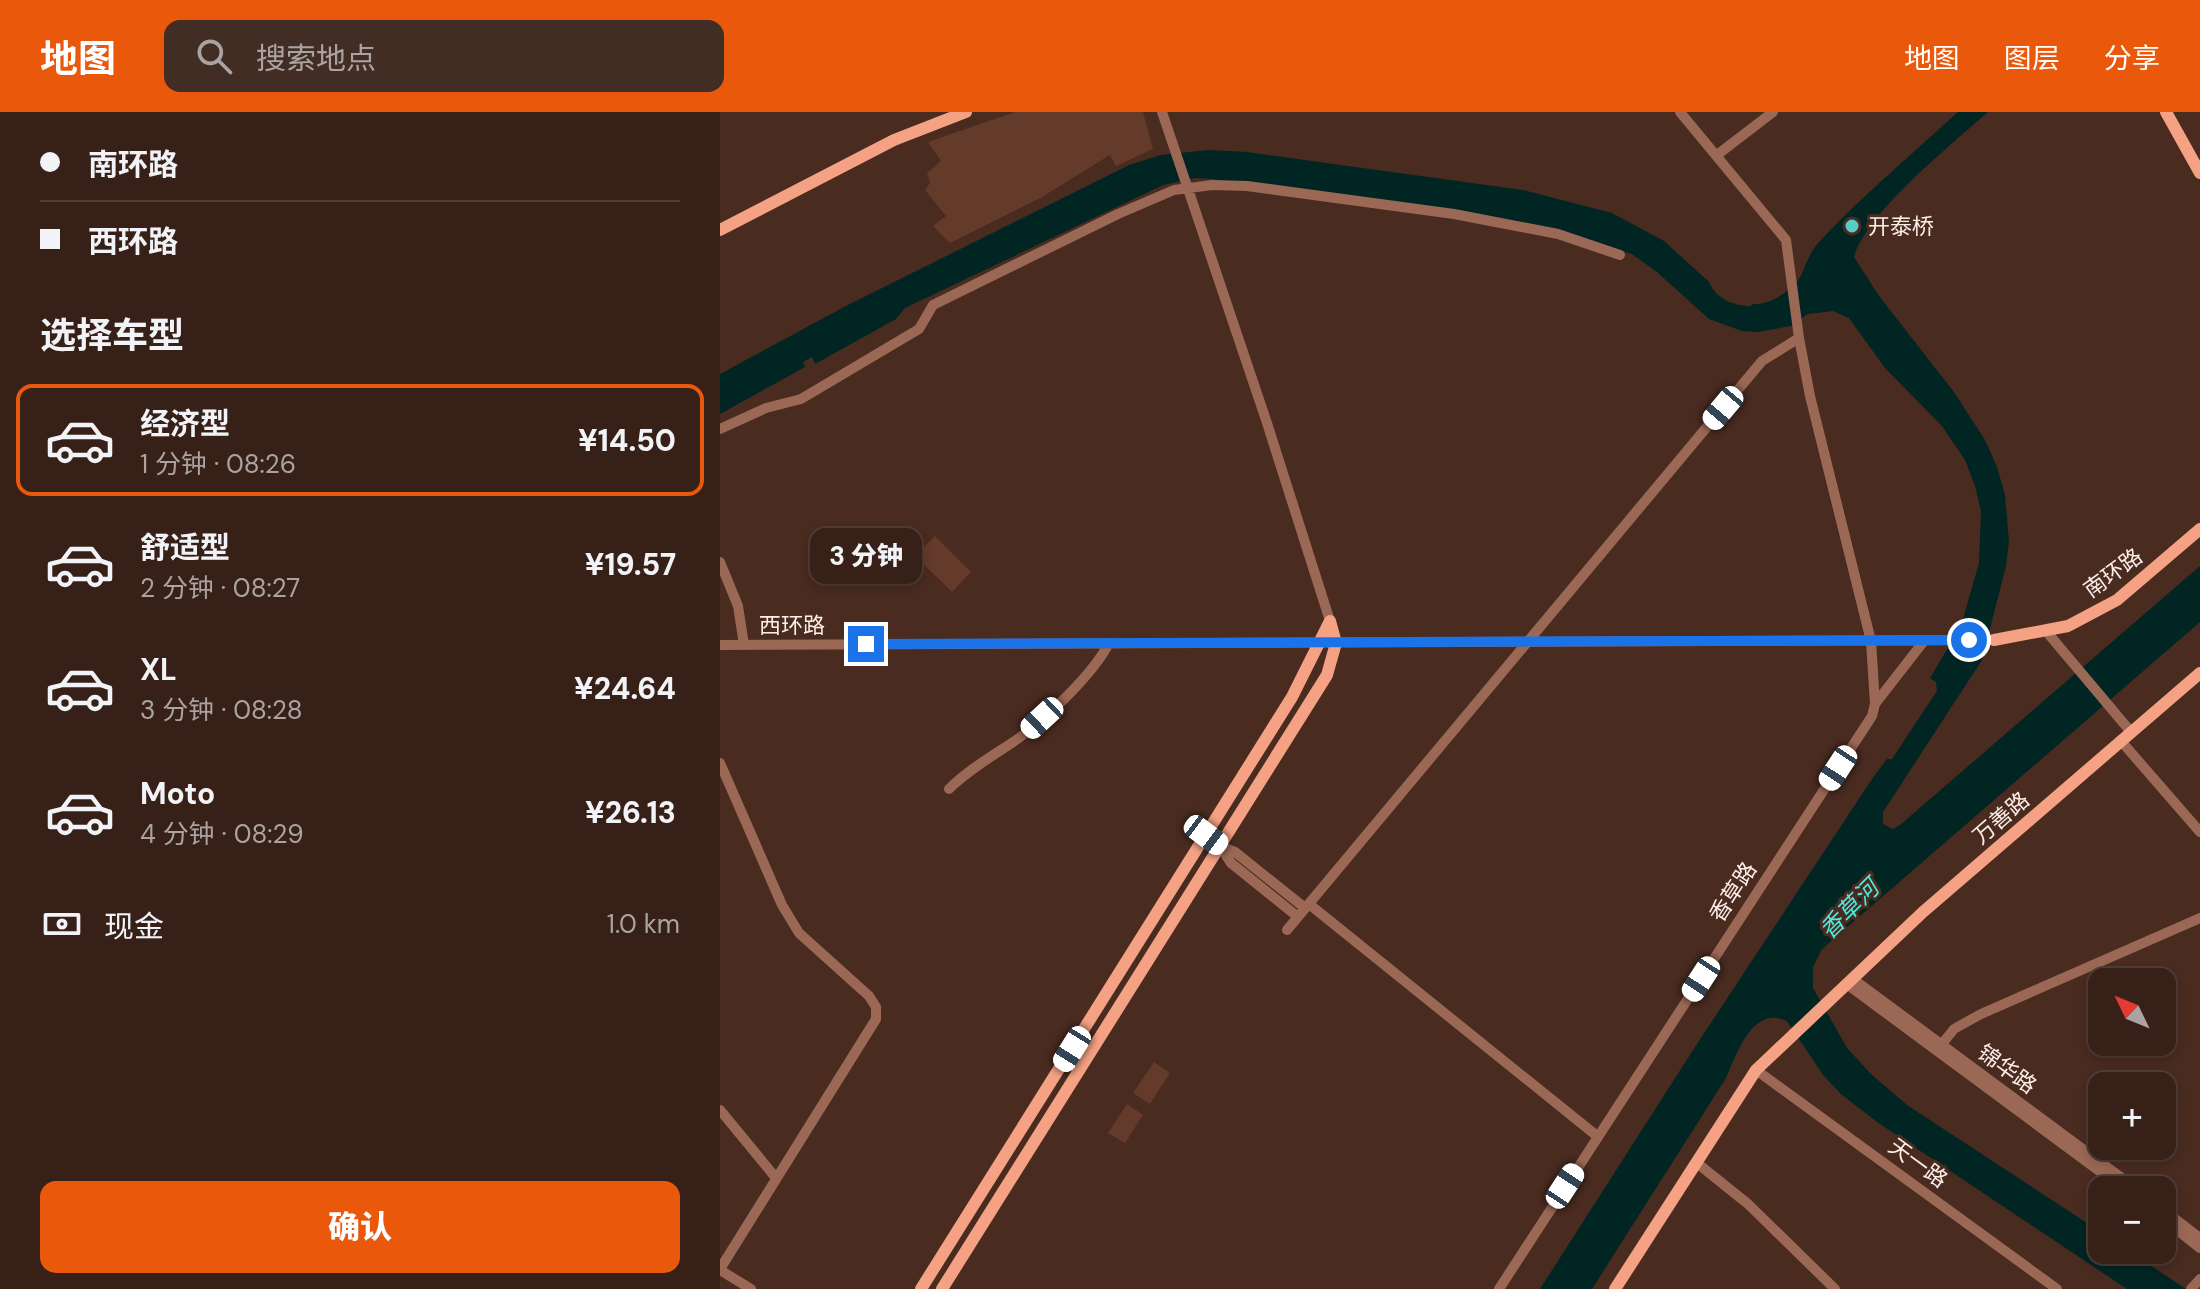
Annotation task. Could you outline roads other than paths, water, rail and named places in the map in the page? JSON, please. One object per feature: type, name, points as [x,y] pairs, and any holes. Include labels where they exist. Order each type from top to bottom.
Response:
[{"type":"main road","points":[[720,221],[905,126],[943,112]]},
{"type":"main road","points":[[720,230],[894,140],[966,112]]},
{"type":"main road","points":[[2166,112],[2200,173]]},
{"type":"main road","points":[[2173,112],[2200,163]]},
{"type":"main road","name":"南环路","points":[[1994,640],[2068,626],[2117,600],[2200,529]]},
{"type":"main road","points":[[921,1289],[1292,697],[1330,621]]},
{"type":"main road","points":[[942,1289],[1327,675],[1336,643],[1330,621]]},
{"type":"main road","name":"万善路","points":[[1615,1289],[1756,1070],[1923,912],[2200,673]]},
{"type":"street","points":[[1162,112],[1330,621]]},
{"type":"street","points":[[1680,112],[1786,240],[1810,396],[1871,641],[1875,704]]},
{"type":"street","points":[[1717,155],[1773,112]]},
{"type":"street","points":[[720,429],[766,408],[801,399],[919,329],[933,305],[1118,214],[1187,184],[1247,186],[1454,214],[1558,234],[1620,255]]},
{"type":"street","points":[[1287,930],[1762,361],[1799,338]]},
{"type":"street","points":[[720,562],[738,606],[744,645]]},
{"type":"street","points":[[2046,631],[2112,709],[2126,737],[2200,832]]},
{"type":"street","points":[[1871,641],[1994,640]]},
{"type":"street","name":"西环路","points":[[720,645],[1871,641]]},
{"type":"street","name":"香草路","points":[[1499,1289],[1872,716],[1875,704],[1924,641]]},
{"type":"street","points":[[949,789],[1024,735],[1102,658],[1109,643]]},
{"type":"street","points":[[720,763],[782,905],[799,933],[869,996],[876,1007],[876,1019],[720,1270],[751,1289]]},
{"type":"street","points":[[1206,835],[1220,846],[1235,852],[1304,910],[1597,1136]]},
{"type":"street","points":[[1939,1048],[1954,1029],[1981,1014],[2200,918]]},
{"type":"street","name":"锦华路","points":[[1850,982],[2107,1176]]},
{"type":"street","name":"锦华路","points":[[1939,1048],[2118,1176]]},
{"type":"street","name":"天一路","points":[[1756,1070],[2057,1289]]},
{"type":"street","points":[[720,1110],[776,1178]]},
{"type":"street","points":[[1697,1163],[1748,1204],[1835,1289]]},
{"type":"street","points":[[2176,1220],[2200,1238]]},
{"type":"street","points":[[2176,1229],[2200,1248]]},
{"type":"street","points":[[2191,1289],[2200,1279]]},
{"type":"water","name":"香草河","points":[[1958,112],[1988,112],[1893,200],[1862,239],[1854,257],[1879,296],[1954,392],[1985,440],[2005,495],[2009,542],[2006,566],[1982,660],[1883,812],[1883,824],[1893,829],[1900,825],[2200,566],[2200,622],[1822,949],[1813,967],[1813,988],[1847,1048],[1871,1074],[1907,1105],[2088,1224],[2088,1263],[1877,1122],[1841,1094],[1823,1075],[1787,1021],[1775,1018],[1756,1025],[1748,1034],[1726,1078],[1592,1289],[1540,1289],[1874,776],[1887,759],[1892,759],[1937,691],[1936,682],[1930,678],[1961,626],[1979,563],[1981,511],[1975,486],[1965,460],[1942,426],[1885,368],[1849,318],[1833,311],[1808,314],[1791,326],[1758,332],[1742,331],[1709,319],[1632,254],[1560,230],[1333,194],[1196,178],[1163,185],[905,308],[896,319],[815,364],[812,357],[803,362],[805,367],[720,414],[720,374],[846,306],[1129,165],[1161,155],[1208,150],[1247,152],[1523,190],[1612,213],[1664,241],[1721,297],[1738,305],[1751,306],[1776,298],[1795,284],[1819,242]]},
{"type":"water","points":[[2090,1264],[2148,1264],[2186,1289],[2127,1289]]},
{"type":"place","name":"开泰桥","points":[[1852,226]]}]
